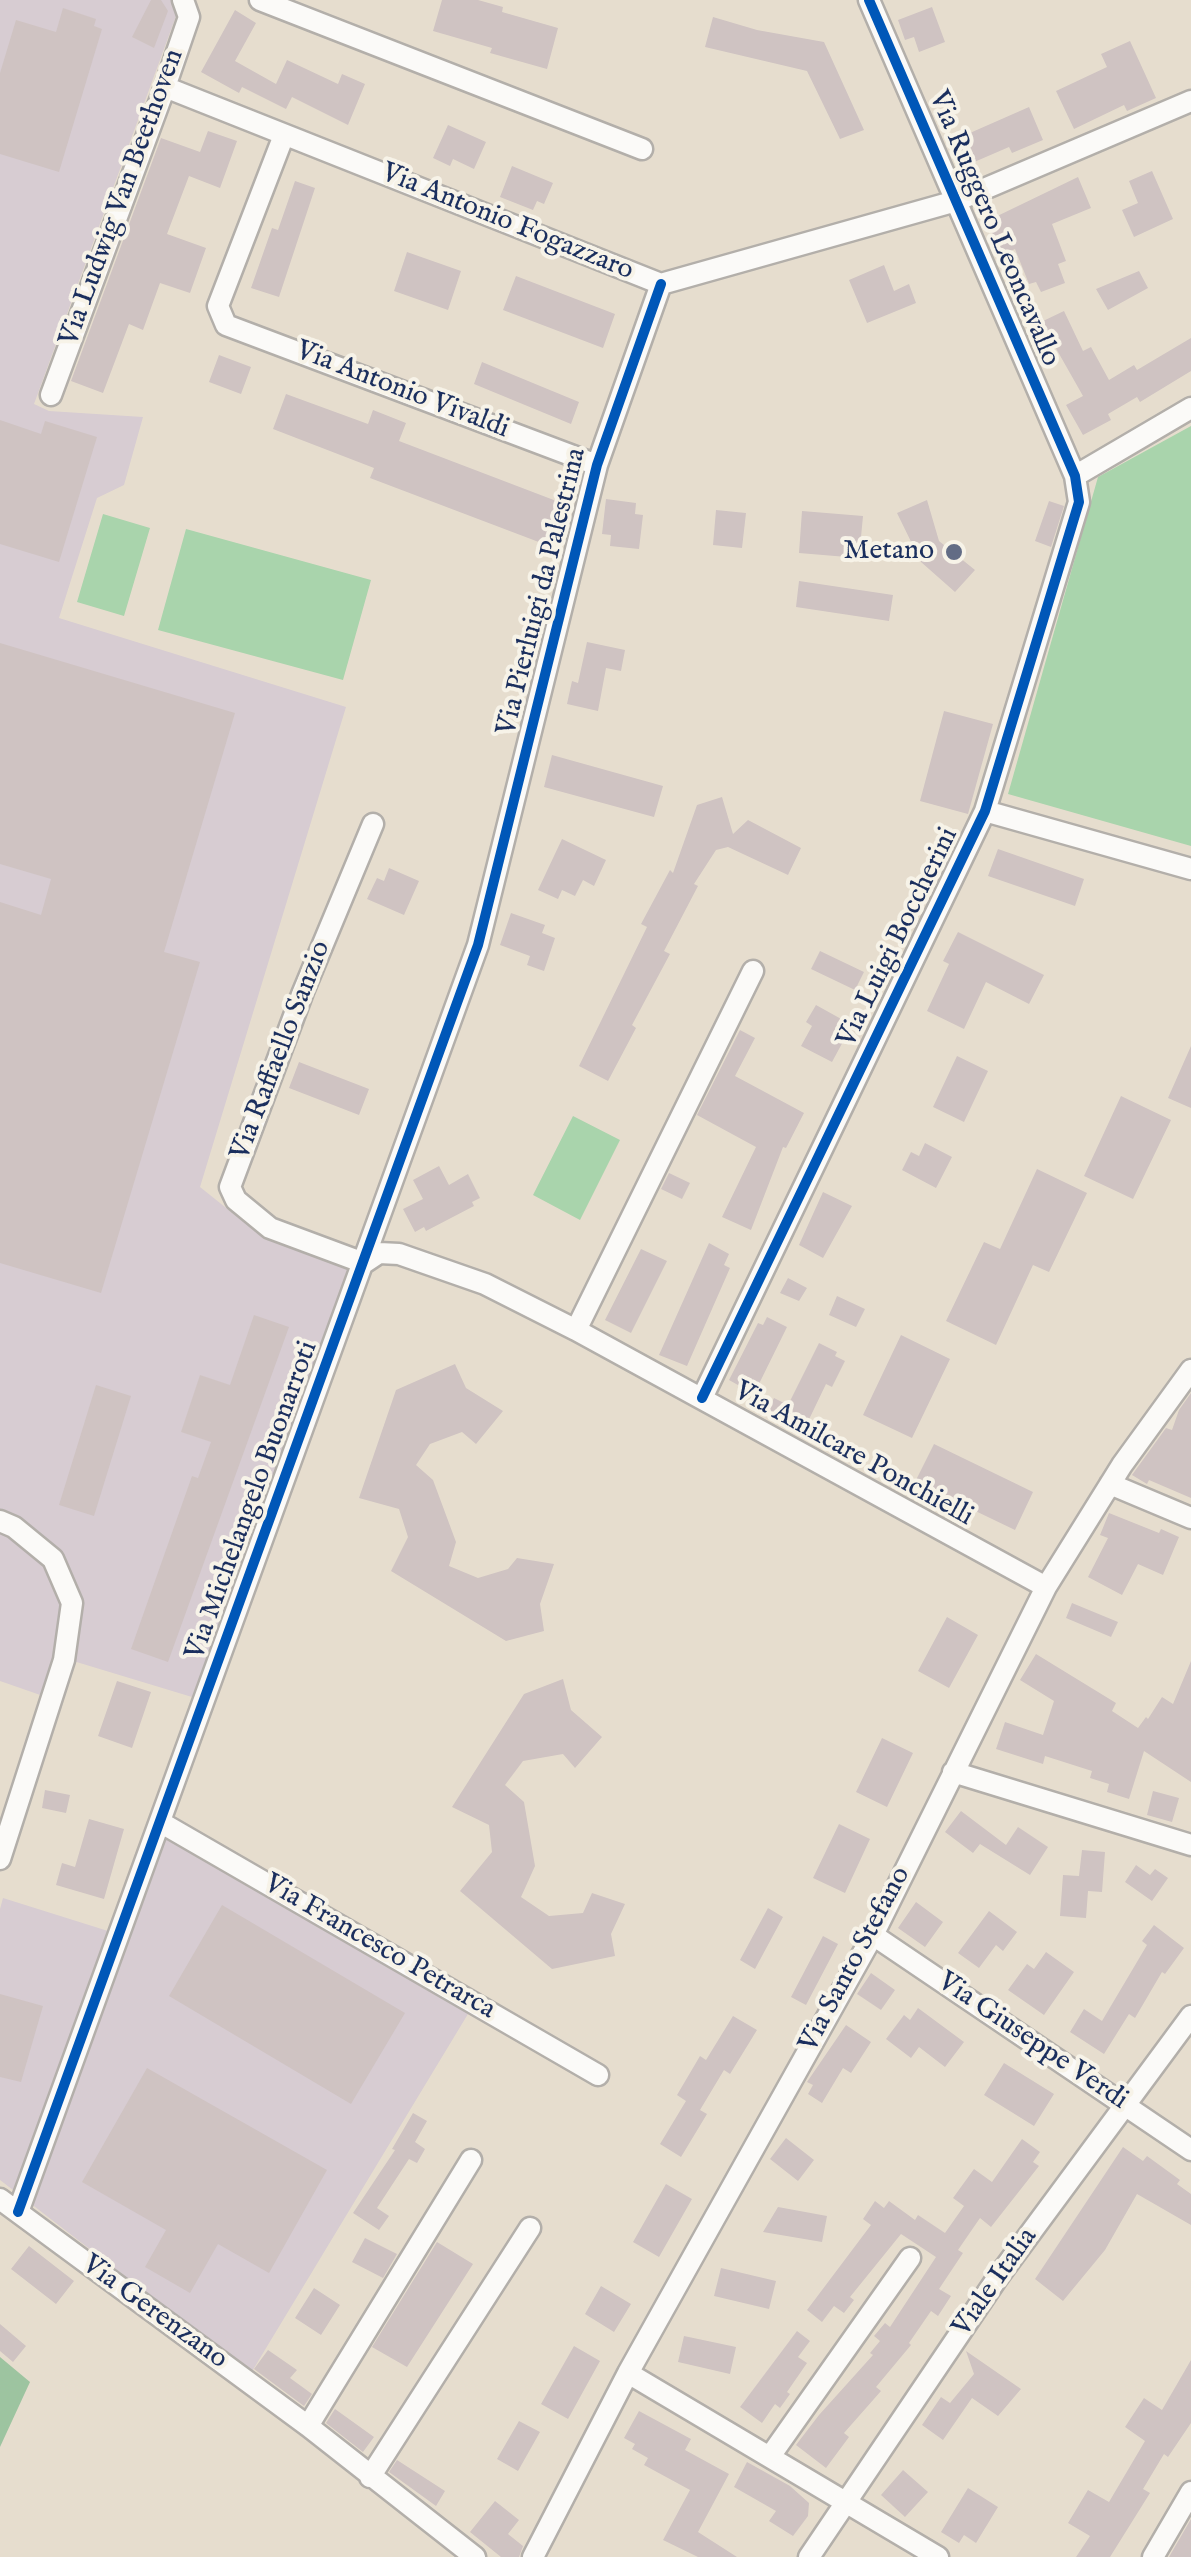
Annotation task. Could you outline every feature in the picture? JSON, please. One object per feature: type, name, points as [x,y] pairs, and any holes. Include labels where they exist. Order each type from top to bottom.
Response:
[{"type":"street","name":"Via Ludwig Van Beethoven","points":[[51,395],[165,87],[188,17],[183,0]]},
{"type":"street","points":[[260,0],[642,148]]},
{"type":"street","name":"Via Ruggero Leoncavallo","points":[[869,0],[1075,476]]},
{"type":"street","name":"Via Antonio Fogazzaro","points":[[165,87],[661,284],[956,201],[1191,102]]},
{"type":"street","name":"Via Antonio Vivaldi","points":[[284,135],[218,306],[226,324],[597,466]]},
{"type":"street","name":"Via Pierluigi da Palestrina","points":[[514,800],[597,466],[661,284]]},
{"type":"street","points":[[1075,476],[1191,408]]},
{"type":"street","name":"Via Luigi Boccherini","points":[[702,1398],[986,811],[1072,530],[1079,502],[1075,476]]},
{"type":"street","name":"Via Michelangelo Buonarroti","points":[[18,2212],[478,945],[514,800]]},
{"type":"street","points":[[986,811],[1191,869]]},
{"type":"street","name":"Via Raffaello Sanzio","points":[[364,1264],[270,1228],[236,1200],[230,1187],[302,992],[374,824]]},
{"type":"street","points":[[576,1330],[754,971]]},
{"type":"street","name":"Via Amilcare Ponchielli","points":[[364,1264],[379,1254],[400,1254],[485,1284],[1046,1587]]},
{"type":"street","name":"Via Santo Stefano","points":[[533,2557],[628,2373],[873,1935],[1046,1587],[1110,1484],[1191,1370]]},
{"type":"street","points":[[1110,1484],[1191,1518]]},
{"type":"street","points":[[0,1522],[14,1527],[53,1559],[72,1603],[64,1660],[0,1859]]},
{"type":"street","points":[[953,1772],[1191,1846]]},
{"type":"street","name":"Via Francesco Petrarca","points":[[160,1822],[598,2075]]},
{"type":"street","name":"Via Giuseppe Verdi","points":[[873,1935],[1191,2150]]},
{"type":"street","name":"Viale Italia","points":[[809,2557],[998,2277],[1191,2016]]},
{"type":"street","points":[[308,2426],[471,2160]]},
{"type":"street","name":"Via Gerenzano","points":[[0,2198],[308,2426],[475,2557]]},
{"type":"street","points":[[370,2477],[530,2228]]},
{"type":"street","points":[[771,2455],[910,2258]]},
{"type":"street","points":[[628,2373],[938,2557]]},
{"type":"street","points":[[1154,2557],[1191,2492]]},
{"type":"shaded area","points":[[0,0],[174,0],[179,8],[34,404],[49,411],[143,417],[124,485],[97,498],[59,618],[346,707],[200,1187],[265,1239],[354,1269],[192,1697],[60,1657],[46,1697],[0,1681]]},
{"type":"shaded area","points":[[146,1826],[471,2009],[251,2373],[0,2180],[3,1898],[108,1931]]},
{"type":"green space","points":[[1191,426],[1191,846],[1008,794],[1098,477]]},
{"type":"green space","points":[[103,514],[150,528],[124,616],[77,602]]},
{"type":"green space","points":[[186,529],[371,580],[343,680],[158,630]]},
{"type":"green space","points":[[573,1116],[620,1140],[580,1220],[533,1195]]},
{"type":"green space","points":[[0,2357],[30,2382],[0,2447]]},
{"type":"building","points":[[151,0],[161,0],[168,11],[154,48],[132,37]]},
{"type":"building","points":[[442,0],[478,0],[503,7],[502,12],[558,28],[547,69],[433,31]]},
{"type":"building","points":[[932,7],[945,42],[919,52],[914,37],[905,40],[898,20]]},
{"type":"building","points":[[63,8],[96,19],[94,26],[102,29],[59,172],[0,154],[0,73],[16,20],[56,32]]},
{"type":"building","points":[[235,10],[256,23],[235,61],[276,84],[287,60],[338,84],[342,74],[365,84],[348,125],[292,97],[286,109],[242,87],[239,93],[201,72]]},
{"type":"building","points":[[713,17],[757,30],[824,42],[864,130],[840,139],[807,71],[705,47]]},
{"type":"building","points":[[1130,41],[1156,98],[1127,111],[1124,105],[1074,129],[1056,91],[1107,67],[1101,54]]},
{"type":"building","points":[[1029,107],[1043,140],[1012,153],[1009,147],[965,166],[954,140]]},
{"type":"building","points":[[448,125],[486,142],[474,169],[453,159],[450,166],[433,158]]},
{"type":"building","points":[[208,131],[237,141],[220,188],[189,176],[167,234],[206,248],[190,293],[160,283],[143,330],[129,324],[103,393],[71,381],[161,138],[200,152]]},
{"type":"building","points":[[512,166],[553,183],[544,204],[537,201],[533,210],[500,197]]},
{"type":"building","points":[[1152,171],[1173,219],[1134,237],[1122,210],[1138,203],[1129,181]]},
{"type":"building","points":[[1078,177],[1091,208],[1052,224],[1066,261],[1058,264],[1065,283],[1041,292],[1036,282],[1029,284],[1015,249],[1002,255],[987,221]]},
{"type":"building","points":[[295,181],[315,188],[279,297],[251,288],[272,228],[278,230]]},
{"type":"building","points":[[407,252],[461,271],[448,310],[394,291]]},
{"type":"building","points":[[884,265],[894,291],[909,284],[916,303],[867,323],[849,280]]},
{"type":"building","points":[[1139,271],[1148,288],[1108,310],[1096,289]]},
{"type":"building","points":[[516,276],[615,314],[603,348],[503,310]]},
{"type":"building","points":[[1064,311],[1083,351],[1091,347],[1109,380],[1134,365],[1137,370],[1191,338],[1191,371],[1140,402],[1137,397],[1108,414],[1111,420],[1083,435],[1066,405],[1083,396],[1041,322]]},
{"type":"building","points":[[219,355],[251,367],[241,394],[209,382]]},
{"type":"building","points":[[482,362],[579,402],[571,424],[474,384]]},
{"type":"building","points":[[286,394],[368,424],[373,410],[406,423],[399,441],[559,502],[544,544],[370,478],[374,468],[273,429]]},
{"type":"building","points":[[0,420],[41,434],[45,421],[97,437],[59,562],[0,544]]},
{"type":"building","points":[[606,499],[636,503],[635,514],[643,515],[639,549],[610,546],[611,535],[602,534]]},
{"type":"building","points":[[927,500],[939,541],[975,570],[955,592],[921,562],[897,513]]},
{"type":"building","points":[[1049,501],[1064,506],[1051,547],[1035,541]]},
{"type":"building","points":[[716,510],[746,513],[742,548],[713,545]]},
{"type":"building","points":[[802,511],[863,516],[859,558],[799,553]]},
{"type":"building","points":[[799,581],[893,595],[889,621],[796,607]]},
{"type":"building","points":[[587,642],[625,650],[621,671],[606,668],[598,711],[567,704],[572,681],[578,683]]},
{"type":"building","points":[[0,643],[235,713],[164,952],[200,962],[101,1293],[0,1263],[0,902],[41,915],[51,879],[0,864]]},
{"type":"building","points":[[944,711],[993,724],[968,814],[920,801]]},
{"type":"building","points":[[552,755],[663,786],[654,817],[544,787]]},
{"type":"building","points":[[722,797],[733,834],[748,820],[801,848],[788,875],[728,847],[716,850],[694,884],[698,886],[664,951],[670,954],[632,1025],[636,1028],[608,1081],[579,1066],[647,927],[641,924],[670,870],[673,873],[697,805]]},
{"type":"building","points":[[562,839],[606,860],[594,886],[583,880],[575,896],[562,890],[558,899],[538,890]]},
{"type":"building","points":[[998,849],[1084,879],[1075,906],[988,876]]},
{"type":"building","points":[[389,868],[419,881],[404,915],[367,899],[377,878],[384,881]]},
{"type":"building","points":[[511,913],[545,925],[542,933],[555,938],[544,971],[527,965],[530,956],[500,945]]},
{"type":"building","points":[[958,932],[1044,975],[1029,1004],[986,982],[964,1029],[927,1011],[949,964],[943,961]]},
{"type":"building","points":[[820,951],[864,972],[855,990],[811,969]]},
{"type":"building","points":[[816,1005],[852,1025],[832,1062],[801,1046],[812,1026],[806,1022]]},
{"type":"building","points":[[740,1030],[755,1038],[735,1076],[804,1113],[786,1148],[783,1147],[751,1230],[722,1217],[756,1147],[697,1115]]},
{"type":"building","points":[[1191,1046],[1191,1108],[1168,1098]]},
{"type":"building","points":[[957,1056],[988,1071],[964,1122],[933,1107]]},
{"type":"building","points":[[299,1062],[369,1089],[359,1115],[289,1088]]},
{"type":"building","points":[[1121,1096],[1171,1120],[1133,1199],[1084,1176]]},
{"type":"building","points":[[925,1143],[952,1157],[936,1188],[902,1170],[911,1152],[919,1156]]},
{"type":"building","points":[[439,1166],[449,1185],[468,1174],[480,1198],[472,1202],[474,1206],[426,1231],[424,1227],[415,1232],[403,1209],[423,1199],[413,1180]]},
{"type":"building","points":[[1037,1169],[1087,1193],[1049,1272],[1033,1265],[996,1345],[946,1321],[984,1242],[1000,1249]]},
{"type":"building","points":[[669,1173],[690,1183],[682,1199],[661,1189]]},
{"type":"building","points":[[823,1192],[852,1206],[823,1258],[799,1245]]},
{"type":"building","points":[[709,1243],[729,1254],[724,1265],[730,1268],[687,1366],[659,1355]]},
{"type":"building","points":[[641,1249],[667,1261],[631,1333],[605,1320]]},
{"type":"building","points":[[788,1278],[807,1288],[799,1301],[780,1293]]},
{"type":"building","points":[[837,1296],[865,1309],[856,1327],[829,1315]]},
{"type":"building","points":[[254,1315],[289,1327],[168,1662],[131,1649],[192,1476],[198,1478],[211,1442],[181,1432],[200,1375],[230,1385]]},
{"type":"building","points":[[767,1317],[787,1327],[754,1394],[729,1380],[758,1323],[763,1325]]},
{"type":"building","points":[[901,1335],[950,1359],[912,1438],[863,1415]]},
{"type":"building","points":[[819,1343],[845,1361],[832,1387],[826,1384],[802,1434],[767,1412],[774,1398],[788,1405]]},
{"type":"building","points":[[455,1364],[466,1388],[503,1411],[476,1444],[462,1432],[430,1444],[416,1465],[433,1480],[456,1542],[449,1566],[478,1578],[508,1569],[517,1558],[554,1564],[540,1604],[544,1631],[506,1641],[391,1571],[408,1537],[399,1509],[359,1498],[396,1390]]},
{"type":"building","points":[[96,1385],[131,1396],[94,1516],[59,1505]]},
{"type":"building","points":[[1191,1393],[1191,1498],[1132,1475],[1166,1428],[1172,1430]]},
{"type":"building","points":[[934,1444],[1033,1492],[1015,1530],[915,1482]]},
{"type":"building","points":[[1109,1513],[1179,1537],[1163,1575],[1138,1564],[1122,1595],[1088,1577],[1108,1538],[1100,1535]]},
{"type":"building","points":[[1072,1603],[1118,1622],[1111,1637],[1066,1618]]},
{"type":"building","points":[[947,1617],[978,1635],[949,1688],[918,1671]]},
{"type":"building","points":[[1036,1654],[1116,1703],[1112,1711],[1138,1728],[1162,1697],[1173,1704],[1191,1661],[1191,1782],[1144,1751],[1129,1799],[1107,1792],[1109,1784],[1090,1778],[1092,1771],[1045,1756],[1043,1764],[996,1749],[1005,1722],[1043,1735],[1054,1701],[1020,1680]]},
{"type":"building","points":[[563,1679],[571,1710],[602,1737],[575,1768],[563,1754],[523,1761],[505,1785],[524,1802],[535,1866],[521,1897],[549,1916],[583,1913],[592,1893],[625,1904],[611,1934],[615,1956],[552,1969],[460,1891],[492,1852],[489,1825],[452,1807],[524,1694]]},
{"type":"building","points":[[117,1681],[151,1692],[132,1748],[98,1736]]},
{"type":"building","points":[[882,1738],[913,1753],[887,1807],[856,1792]]},
{"type":"building","points":[[45,1790],[70,1795],[66,1813],[42,1808]]},
{"type":"building","points":[[1153,1791],[1179,1798],[1172,1822],[1147,1815]]},
{"type":"building","points":[[961,1811],[1006,1845],[1018,1827],[1048,1847],[1030,1875],[980,1844],[973,1853],[945,1832]]},
{"type":"building","points":[[89,1819],[124,1829],[104,1899],[56,1885],[62,1863],[75,1867]]},
{"type":"building","points":[[839,1824],[870,1839],[845,1893],[813,1878]]},
{"type":"building","points":[[1082,1850],[1105,1852],[1102,1892],[1088,1891],[1086,1918],[1060,1916],[1063,1875],[1079,1876]]},
{"type":"building","points":[[1136,1865],[1150,1875],[1155,1869],[1168,1878],[1152,1901],[1125,1882]]},
{"type":"building","points":[[916,1902],[943,1922],[925,1947],[898,1928]]},
{"type":"building","points":[[222,1905],[405,2013],[351,2104],[169,1996]]},
{"type":"building","points":[[768,1908],[783,1917],[755,1969],[740,1960]]},
{"type":"building","points":[[989,1911],[1017,1932],[1003,1951],[996,1945],[979,1968],[958,1953]]},
{"type":"building","points":[[1154,1925],[1184,1948],[1165,1974],[1162,1972],[1135,2018],[1129,2014],[1104,2054],[1070,2032],[1084,2009],[1102,2021],[1147,1945],[1142,1941]]},
{"type":"building","points":[[823,1936],[838,1944],[806,2005],[791,1997]]},
{"type":"building","points":[[1046,1952],[1074,1972],[1044,2015],[1008,1990],[1027,1964],[1034,1969]]},
{"type":"building","points":[[871,1973],[895,1990],[881,2010],[857,1994]]},
{"type":"building","points":[[0,1994],[43,2006],[21,2082],[0,2077]]},
{"type":"building","points":[[918,2008],[964,2042],[945,2067],[919,2047],[911,2058],[886,2039],[904,2015],[910,2020]]},
{"type":"building","points":[[733,2016],[757,2030],[730,2074],[724,2070],[700,2110],[707,2114],[681,2157],[660,2144],[686,2101],[677,2095],[700,2056],[706,2060]]},
{"type":"building","points":[[846,2025],[871,2042],[851,2073],[843,2068],[822,2103],[808,2094],[813,2085],[807,2082]]},
{"type":"building","points":[[1004,2063],[1054,2094],[1034,2126],[984,2095]]},
{"type":"building","points":[[147,2068],[327,2170],[269,2273],[218,2244],[190,2293],[145,2267],[166,2230],[82,2182]]},
{"type":"building","points":[[413,2113],[427,2121],[415,2142],[425,2149],[417,2163],[409,2159],[377,2208],[389,2216],[379,2230],[353,2213],[395,2150],[392,2149]]},
{"type":"building","points":[[786,2138],[814,2160],[798,2181],[770,2159]]},
{"type":"building","points":[[1022,2139],[1040,2152],[1033,2162],[1039,2166],[991,2227],[980,2218],[958,2250],[963,2253],[939,2289],[951,2296],[938,2316],[931,2311],[911,2345],[876,2387],[881,2391],[844,2433],[849,2437],[826,2468],[796,2445],[873,2355],[870,2353],[880,2341],[874,2336],[885,2323],[890,2327],[936,2257],[901,2234],[850,2297],[854,2300],[844,2313],[834,2306],[822,2322],[807,2310],[871,2225],[863,2219],[875,2201],[884,2208],[889,2201],[915,2220],[918,2215],[945,2233],[964,2206],[953,2198],[974,2169],[992,2182]]},
{"type":"building","points":[[1123,2147],[1143,2161],[1147,2156],[1180,2180],[1177,2184],[1191,2194],[1191,2225],[1137,2194],[1105,2250],[1063,2301],[1035,2279]]},
{"type":"building","points":[[666,2184],[692,2199],[659,2257],[633,2242]]},
{"type":"building","points":[[778,2207],[827,2216],[822,2242],[763,2232]]},
{"type":"building","points":[[365,2238],[397,2254],[383,2278],[352,2262]]},
{"type":"building","points":[[437,2242],[473,2264],[407,2367],[372,2347]]},
{"type":"building","points":[[29,2246],[74,2281],[56,2304],[11,2269]]},
{"type":"building","points":[[721,2268],[776,2281],[769,2309],[714,2296]]},
{"type":"building","points":[[601,2286],[631,2304],[614,2332],[585,2314]]},
{"type":"building","points":[[314,2288],[340,2305],[321,2335],[295,2318]]},
{"type":"building","points":[[0,2324],[26,2346],[13,2362],[0,2351]]},
{"type":"building","points":[[797,2331],[810,2341],[798,2357],[807,2363],[780,2408],[775,2404],[762,2423],[740,2407]]},
{"type":"building","points":[[684,2336],[736,2347],[730,2374],[678,2362]]},
{"type":"building","points":[[574,2346],[600,2361],[568,2419],[541,2404]]},
{"type":"building","points":[[268,2350],[297,2370],[290,2378],[312,2394],[304,2406],[254,2369]]},
{"type":"building","points":[[966,2351],[1021,2389],[998,2416],[972,2398],[943,2440],[922,2425],[941,2397],[950,2403],[974,2374]]},
{"type":"building","points":[[1191,2360],[1191,2423],[1168,2457],[1164,2454],[1143,2489],[1150,2493],[1110,2557],[1076,2557],[1090,2536],[1068,2523],[1088,2490],[1109,2502],[1145,2441],[1125,2427],[1144,2398],[1162,2410]]},
{"type":"building","points":[[335,2409],[374,2437],[363,2452],[326,2423]]},
{"type":"building","points":[[639,2411],[691,2439],[685,2450],[729,2474],[698,2532],[737,2557],[698,2557],[663,2540],[690,2490],[644,2465],[648,2458],[632,2449],[635,2444],[624,2438]]},
{"type":"building","points":[[519,2421],[540,2432],[518,2471],[497,2459]]},
{"type":"building","points":[[397,2460],[445,2491],[436,2506],[389,2472]]},
{"type":"building","points":[[747,2462],[790,2486],[809,2503],[808,2516],[793,2536],[769,2521],[776,2511],[734,2487]]},
{"type":"building","points":[[903,2470],[928,2492],[905,2517],[881,2495]]},
{"type":"building","points":[[968,2488],[998,2507],[976,2543],[964,2535],[959,2543],[941,2532]]},
{"type":"building","points":[[495,2501],[519,2520],[508,2534],[523,2546],[519,2557],[501,2557],[470,2532]]},
{"type":"building","points":[[1191,2519],[1191,2557],[1169,2557]]},
{"type":"cycle path","points":[[702,1398],[985,811],[1079,502],[1075,476],[869,0]]},
{"type":"cycle path","points":[[18,2212],[478,945],[597,465],[661,284]]},
{"type":"place","name":"Metano","points":[[954,552]]}]
